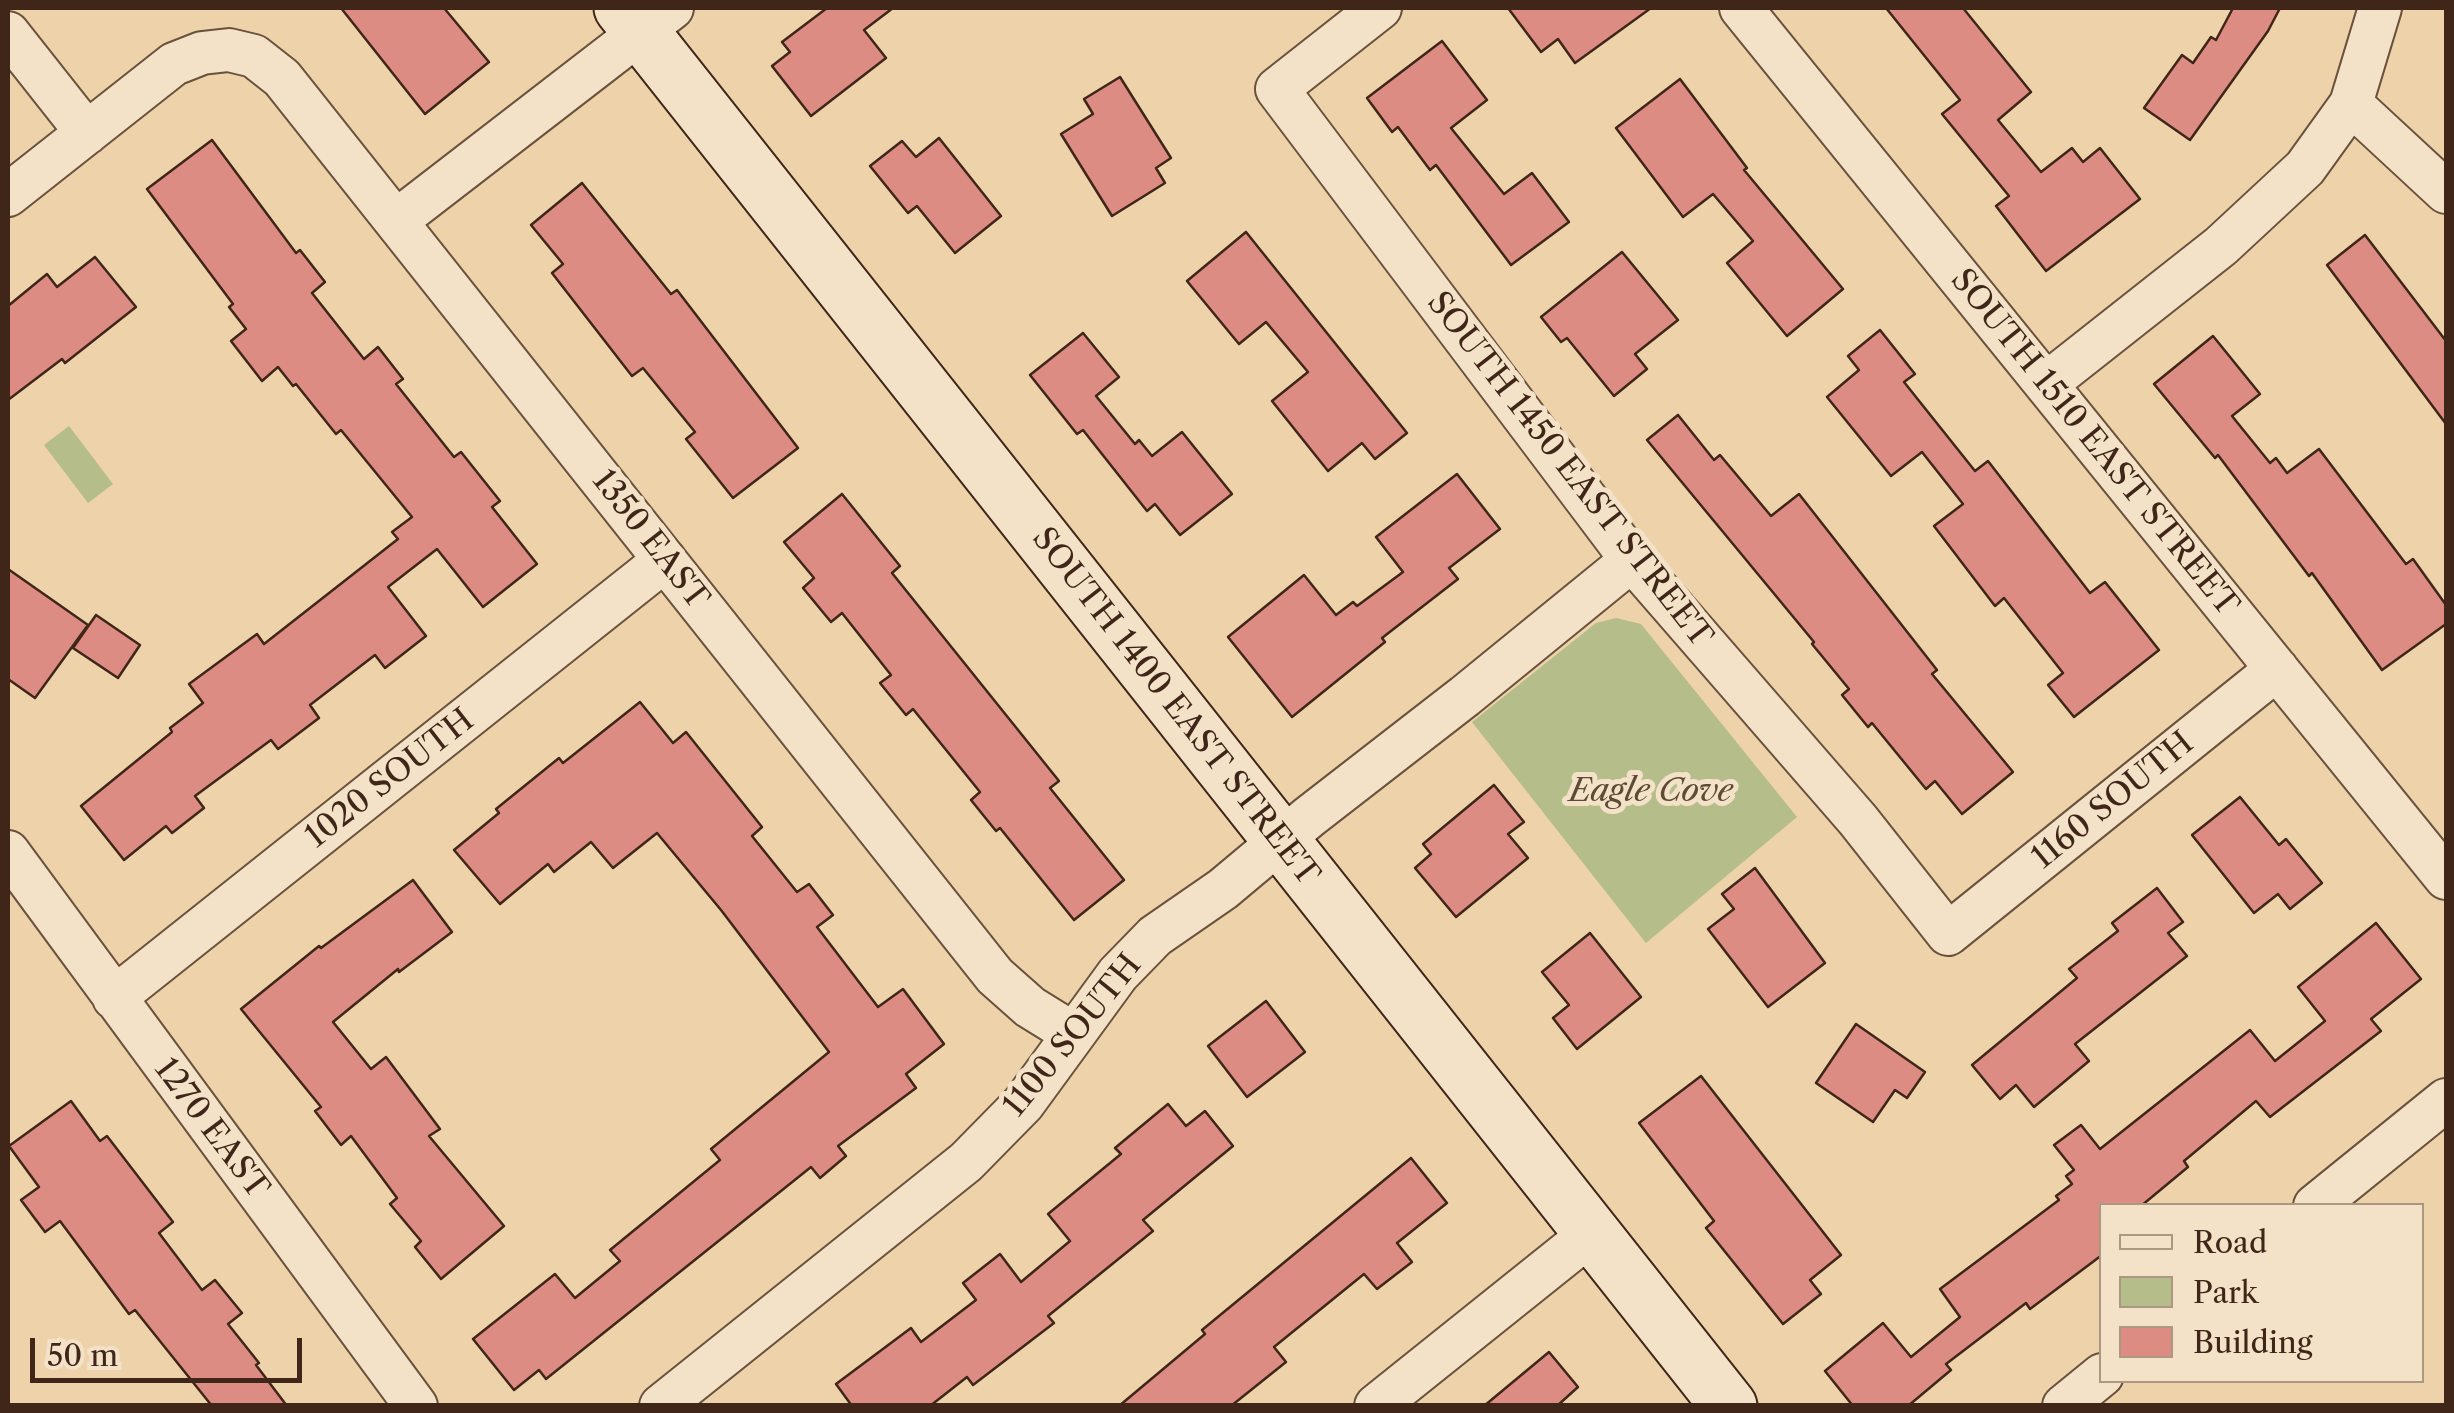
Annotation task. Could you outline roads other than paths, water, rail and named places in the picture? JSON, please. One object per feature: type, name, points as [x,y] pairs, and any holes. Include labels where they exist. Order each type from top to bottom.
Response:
[{"type":"street","name":"SOUTH 1450 EAST STREET","points":[[1380,8],[1277,89],[1632,560],[1858,820],[1948,934]]},
{"type":"street","name":"SOUTH 1510 EAST STREET","points":[[1741,8],[2446,878]]},
{"type":"street","points":[[2046,384],[2220,246],[2305,168],[2351,104],[2380,8]]},
{"type":"street","points":[[396,221],[645,16]]},
{"type":"street","name":"SOUTH 1400 EAST STREET","points":[[645,16],[1281,840],[1728,1406]]},
{"type":"street","points":[[8,33],[87,133],[8,195]]},
{"type":"street","name":"1350 EAST","points":[[87,133],[174,64],[202,53],[229,50],[254,56],[282,78],[995,976],[1030,1006],[1072,1033]]},
{"type":"street","points":[[2351,104],[2446,192]]},
{"type":"street","name":"1020 SOUTH","points":[[114,998],[666,560]]},
{"type":"street","name":"1100 SOUTH","points":[[661,1406],[966,1162],[1023,1104],[1118,974],[1155,936],[1223,889],[1632,560]]},
{"type":"street","name":"1160 SOUTH","points":[[1948,934],[2277,669]]},
{"type":"street","name":"1270 EAST","points":[[8,852],[416,1406]]},
{"type":"street","points":[[2318,1203],[2446,1100]]},
{"type":"street","points":[[1378,1405],[1592,1233]]},
{"type":"street","points":[[2064,1406],[2099,1378]]},
{"type":"park label","name":"Eagle Cove","points":[[1651,792]]}]
